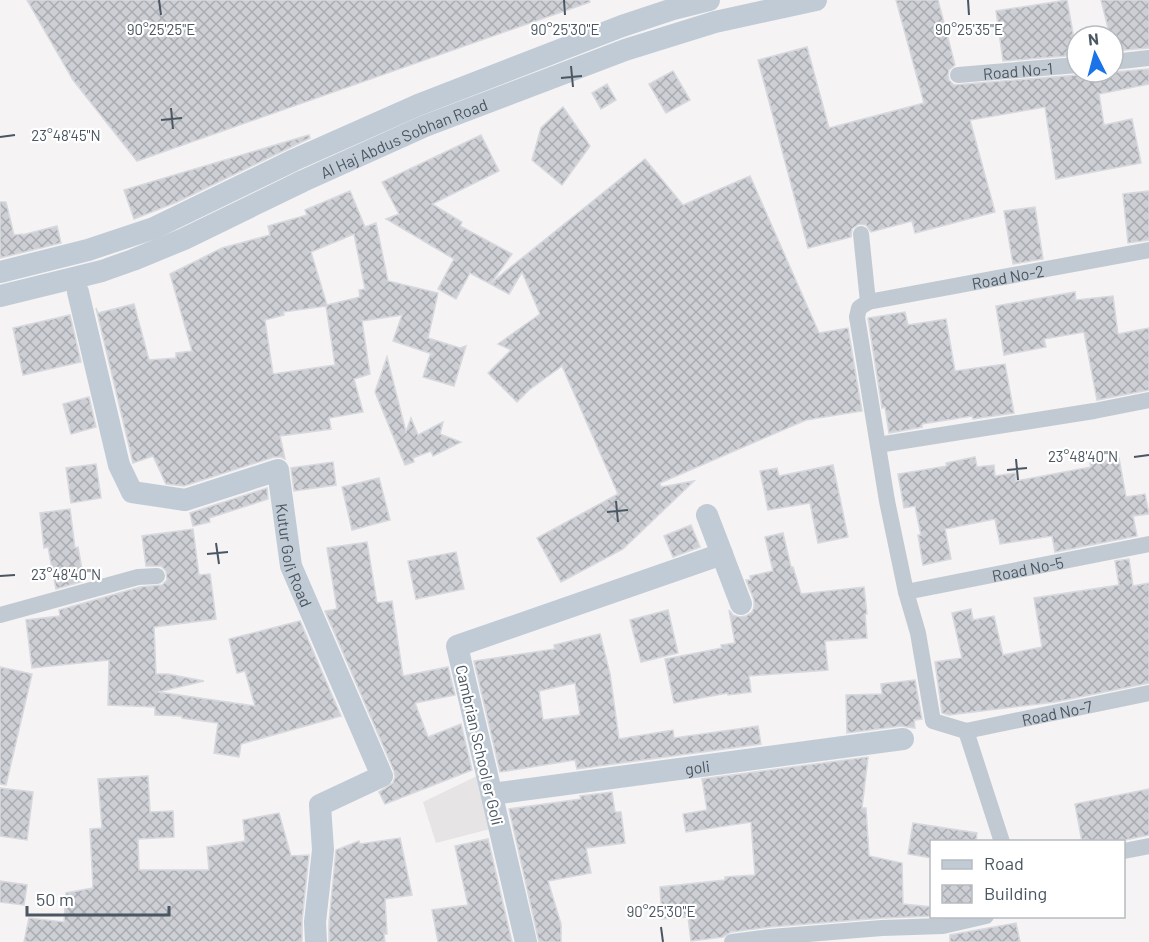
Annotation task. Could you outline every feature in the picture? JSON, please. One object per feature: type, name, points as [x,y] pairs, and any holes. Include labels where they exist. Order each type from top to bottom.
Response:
[{"type":"street","name":"Al Haj Abdus Sobhan Road","points":[[0,273],[88,250],[154,228],[294,160],[418,105],[622,26],[708,0]]},
{"type":"street","name":"Al Haj Abdus Sobhan Road","points":[[0,296],[102,271],[133,260],[184,239],[303,181],[425,126],[625,50],[715,22],[816,0]]},
{"type":"street","points":[[1125,61],[1149,58]]},
{"type":"street","name":"Road No-1","points":[[958,75],[1065,66]]},
{"type":"street","points":[[861,234],[868,302],[859,308],[857,317],[887,501],[906,592],[918,633],[933,721],[966,731],[1001,840]]},
{"type":"street","name":"Road No-2","points":[[868,302],[1149,250]]},
{"type":"street","name":"Kutur Goli Road","points":[[78,292],[119,465],[132,492],[185,500],[278,470],[291,566],[382,776],[320,805],[323,850],[315,922],[316,942]]},
{"type":"street","points":[[878,445],[1094,411],[1149,400]]},
{"type":"street","points":[[707,515],[741,604]]},
{"type":"street","name":"Road No-5","points":[[906,592],[1149,544]]},
{"type":"street","name":"Cambrian School er Goli","points":[[526,942],[457,646],[720,549]]},
{"type":"street","points":[[0,615],[138,577],[157,576]]},
{"type":"street","name":"Road No-7","points":[[966,731],[1149,693]]},
{"type":"street","name":"goli","points":[[492,794],[903,739]]},
{"type":"street","points":[[1125,851],[1149,846]]},
{"type":"street","points":[[732,942],[882,928],[943,926],[978,918]]},
{"type":"shaded area","points":[[479,775],[490,829],[436,843],[423,802]]},
{"type":"building","points":[[27,0],[589,0],[590,2],[137,161],[73,80]]},
{"type":"building","points":[[896,0],[938,0],[955,65],[949,70],[948,75],[954,85],[1065,76],[1065,84],[1125,84],[1125,71],[1149,69],[1149,84],[1099,94],[1104,125],[1132,119],[1141,163],[1056,179],[1045,107],[970,120],[995,212],[915,233],[912,221],[871,232],[866,225],[859,224],[852,229],[851,237],[808,248],[758,60],[807,47],[829,128],[924,103]]},
{"type":"building","points":[[1067,0],[1071,24],[1065,24],[1065,56],[1003,61],[996,11]]},
{"type":"building","points":[[1101,0],[1149,0],[1149,48],[1125,50],[1125,24],[1107,24]]},
{"type":"building","points":[[673,71],[690,100],[666,113],[649,84]]},
{"type":"building","points":[[607,84],[616,100],[601,109],[592,93]]},
{"type":"building","points":[[563,107],[590,146],[562,185],[532,160],[541,128]]},
{"type":"building","points":[[309,135],[310,138],[177,202],[134,219],[124,190]]},
{"type":"building","points":[[481,135],[499,171],[432,204],[462,222],[460,226],[512,254],[491,283],[645,159],[683,205],[750,176],[819,333],[848,328],[862,411],[806,420],[660,483],[661,487],[694,481],[623,549],[561,582],[537,538],[618,494],[562,366],[529,390],[517,402],[488,373],[511,350],[498,344],[540,314],[522,272],[509,294],[470,273],[456,299],[438,289],[454,259],[386,219],[399,214],[382,182]]},
{"type":"building","points":[[350,191],[365,227],[376,223],[388,281],[438,293],[428,338],[460,348],[466,346],[454,386],[423,377],[432,354],[393,341],[402,315],[362,321],[370,374],[354,379],[363,412],[329,418],[331,429],[280,436],[285,459],[274,457],[184,486],[166,484],[153,456],[133,463],[96,308],[98,313],[134,304],[149,360],[176,358],[176,353],[192,351],[170,274],[222,248],[270,235],[268,226],[307,215],[305,210]],"holes":[[[354,234],[365,289],[359,290],[360,297],[327,305],[311,252]],[[326,306],[335,365],[273,374],[265,320],[284,315],[283,312]]]},
{"type":"building","points":[[1149,191],[1149,240],[1128,243],[1123,194]]},
{"type":"building","points":[[0,202],[6,202],[14,235],[57,226],[61,243],[0,258]]},
{"type":"building","points":[[1035,207],[1043,259],[1013,264],[1004,211]]},
{"type":"building","points":[[1075,292],[1076,300],[1113,296],[1118,334],[1149,328],[1149,390],[1097,400],[1084,332],[1044,339],[1046,347],[1004,355],[996,306]]},
{"type":"building","points":[[905,312],[908,325],[946,319],[955,371],[1005,364],[1014,413],[973,419],[972,416],[922,424],[922,427],[889,433],[885,407],[882,408],[868,318]]},
{"type":"building","points":[[70,315],[81,362],[23,375],[13,328]]},
{"type":"building","points":[[387,357],[406,432],[411,418],[418,435],[443,422],[440,434],[461,442],[433,456],[431,451],[413,458],[414,462],[405,465],[375,392]]},
{"type":"building","points":[[89,397],[96,427],[71,434],[63,404]]},
{"type":"building","points":[[975,457],[977,467],[994,465],[995,476],[1015,473],[1016,481],[1091,467],[1090,463],[1119,458],[1126,497],[1145,494],[1149,514],[1133,516],[1137,536],[1055,552],[1052,536],[1000,544],[995,519],[945,529],[951,559],[923,565],[918,535],[921,535],[915,506],[904,508],[898,474],[947,466],[946,463]]},
{"type":"building","points":[[333,462],[336,485],[294,491],[291,468]]},
{"type":"building","points":[[96,464],[101,498],[71,503],[66,468]]},
{"type":"building","points":[[833,465],[848,537],[818,543],[810,503],[768,510],[760,471],[777,468],[779,476]]},
{"type":"building","points":[[379,478],[390,520],[352,530],[342,487]]},
{"type":"building","points":[[267,488],[268,499],[209,518],[210,522],[193,526],[190,513]]},
{"type":"building","points":[[70,509],[75,548],[78,547],[84,581],[56,589],[48,547],[44,548],[40,513]]},
{"type":"building","points":[[691,525],[700,547],[673,557],[664,536]]},
{"type":"building","points":[[193,529],[199,575],[210,574],[216,619],[154,627],[156,674],[204,681],[158,692],[255,706],[245,671],[237,673],[229,639],[300,621],[341,716],[241,744],[239,757],[214,753],[218,723],[182,718],[182,716],[155,715],[155,707],[108,705],[109,660],[32,668],[26,620],[60,616],[59,610],[140,587],[162,585],[167,580],[166,571],[161,566],[146,566],[142,536]]},
{"type":"building","points":[[783,533],[791,567],[793,567],[801,594],[864,587],[867,638],[825,641],[828,670],[749,676],[751,692],[728,695],[728,693],[674,703],[665,659],[722,648],[721,645],[735,643],[729,610],[733,615],[739,617],[752,612],[754,600],[746,580],[751,580],[750,576],[773,571],[765,537]]},
{"type":"building","points":[[367,542],[377,603],[392,601],[403,676],[448,667],[455,695],[415,703],[428,737],[461,724],[472,770],[385,804],[379,792],[393,783],[394,771],[325,611],[337,609],[327,548]]},
{"type":"building","points":[[456,552],[464,589],[416,599],[408,561]]},
{"type":"building","points":[[1129,559],[1133,586],[1149,583],[1149,683],[1055,702],[949,715],[942,713],[935,662],[962,658],[952,613],[971,609],[973,620],[994,616],[1003,655],[1042,647],[1034,598],[1119,585],[1115,561]]},
{"type":"building","points":[[668,610],[678,653],[641,662],[630,620]]},
{"type":"building","points":[[600,634],[610,674],[619,739],[673,730],[674,738],[758,726],[761,744],[577,769],[575,760],[500,772],[474,661],[555,649],[554,645]],"holes":[[[575,683],[580,715],[543,720],[539,691]]]},
{"type":"building","points":[[0,667],[32,674],[6,785],[0,784]]},
{"type":"building","points":[[915,680],[922,719],[914,720],[915,728],[901,726],[847,733],[846,695],[882,694],[881,684]]},
{"type":"building","points":[[868,757],[862,808],[866,808],[869,856],[902,863],[903,904],[930,907],[930,916],[770,927],[731,932],[723,937],[691,941],[688,917],[662,919],[660,887],[755,875],[751,822],[686,832],[683,814],[707,810],[702,779]]},
{"type":"building","points":[[148,776],[150,812],[173,811],[174,837],[138,839],[139,870],[209,870],[207,847],[245,841],[243,820],[279,813],[291,856],[309,855],[302,942],[24,942],[29,918],[64,922],[66,893],[93,888],[90,829],[102,828],[98,779]]},
{"type":"building","points":[[0,788],[33,792],[27,840],[0,836]]},
{"type":"building","points":[[1149,789],[1149,835],[1125,840],[1082,840],[1075,804]]},
{"type":"building","points":[[612,792],[615,812],[621,812],[625,843],[586,848],[591,873],[548,881],[561,924],[561,942],[539,942],[509,809],[581,799],[580,796]]},
{"type":"building","points":[[913,823],[977,833],[976,840],[930,840],[930,858],[908,854]]},
{"type":"building","points":[[400,838],[412,895],[385,899],[387,934],[384,934],[385,942],[329,942],[336,850],[359,841],[360,844]]},
{"type":"building","points":[[488,839],[512,942],[438,942],[432,910],[468,905],[455,846]]},
{"type":"building","points":[[0,881],[27,885],[24,905],[0,902]]},
{"type":"building","points":[[1016,923],[1020,942],[950,942],[950,935]]}]
